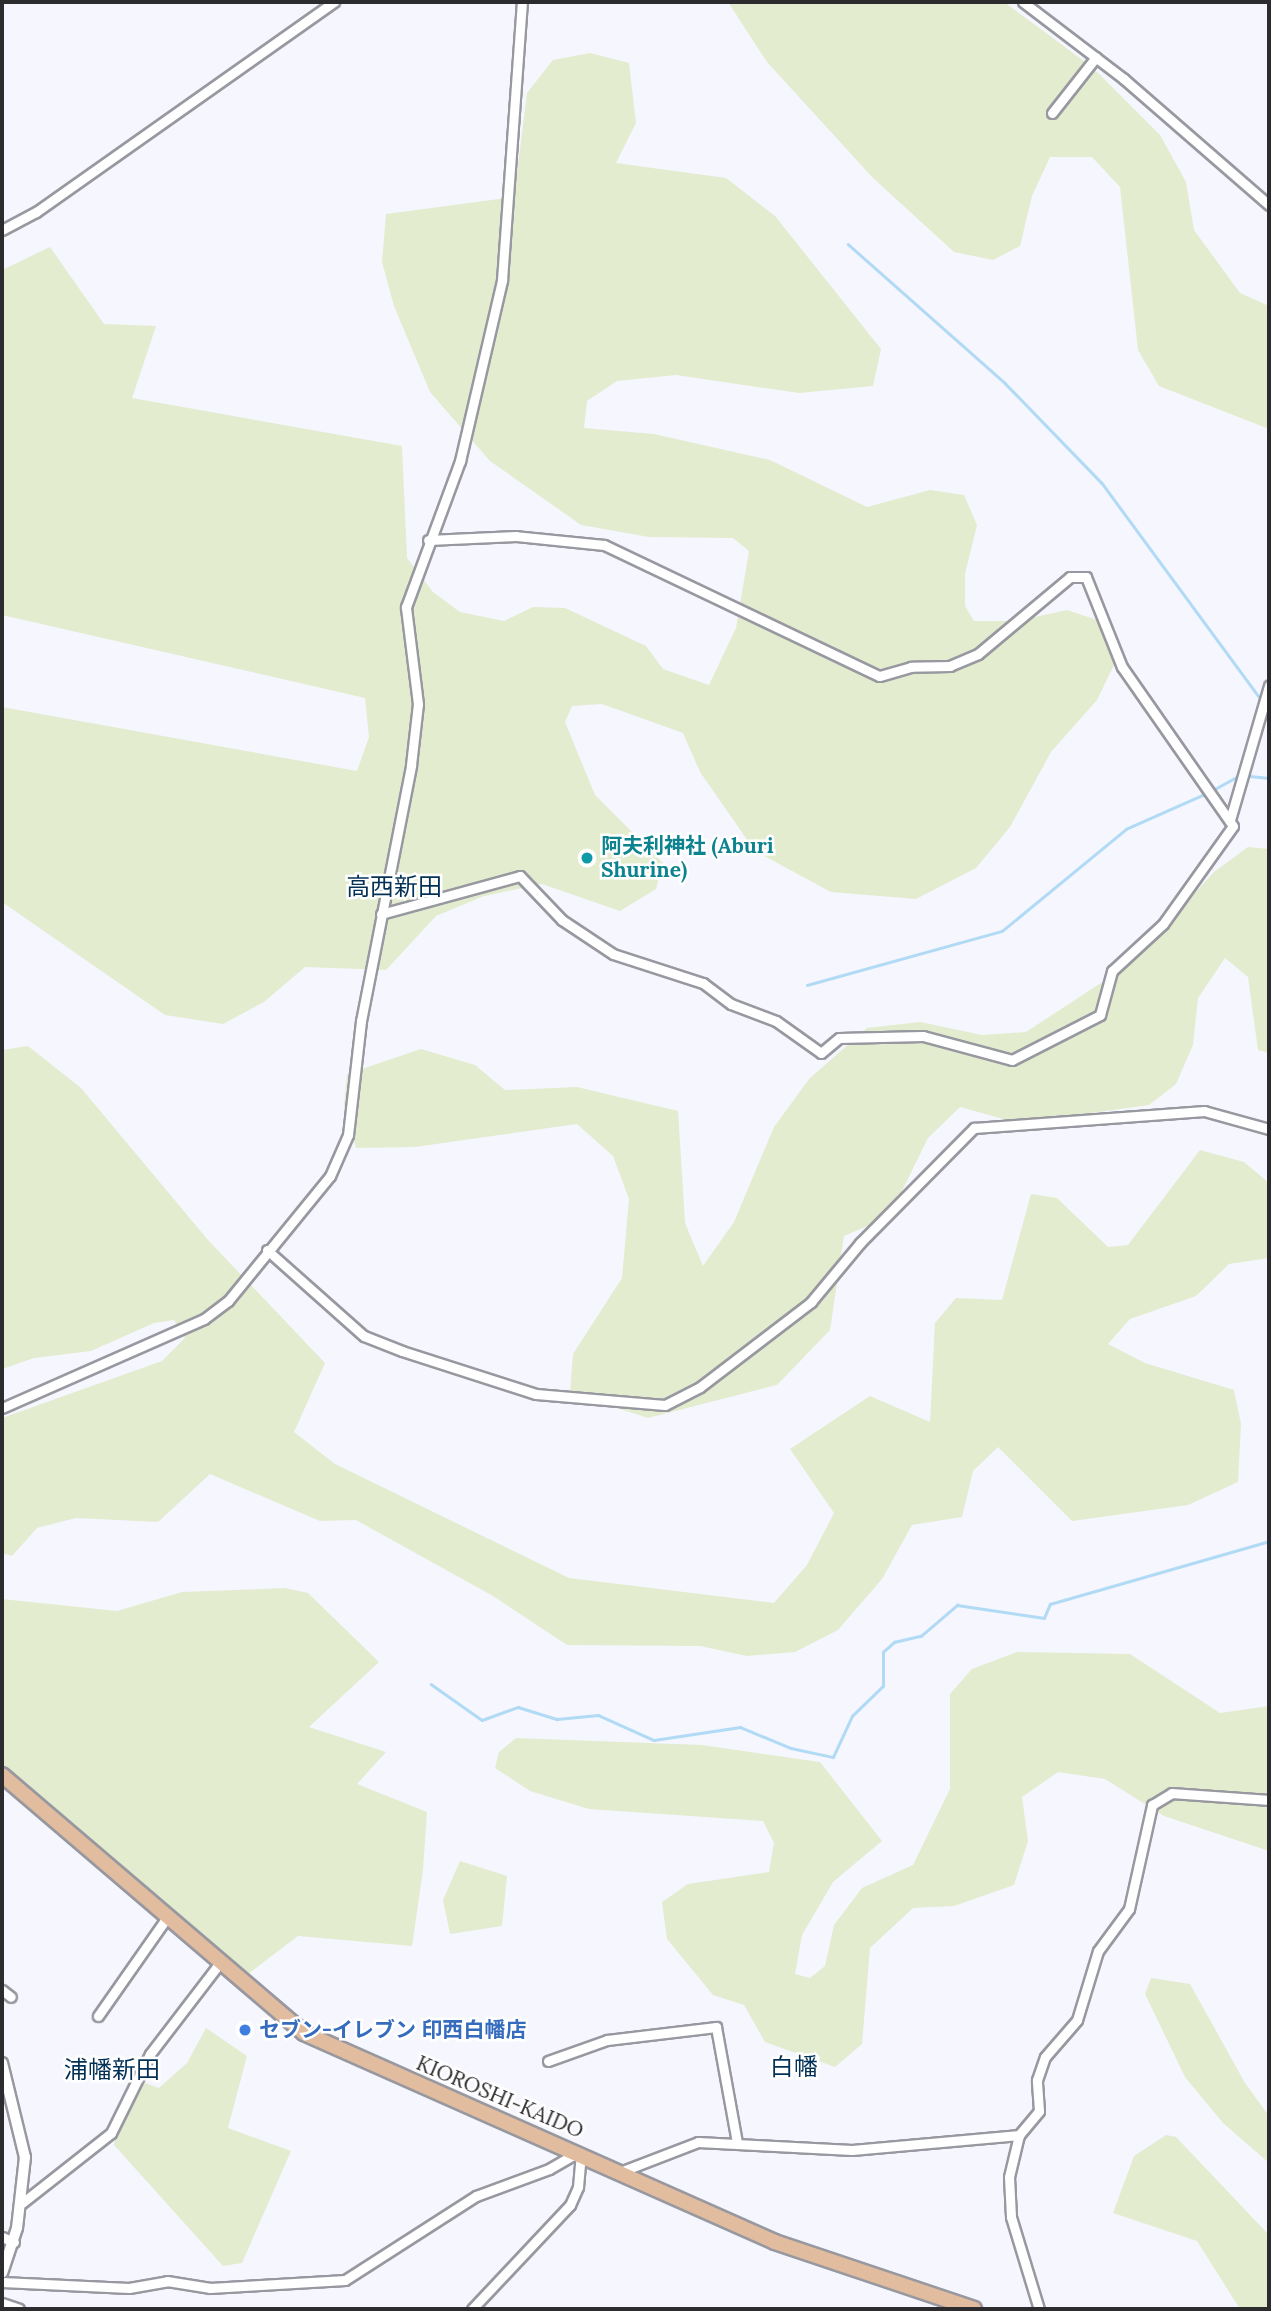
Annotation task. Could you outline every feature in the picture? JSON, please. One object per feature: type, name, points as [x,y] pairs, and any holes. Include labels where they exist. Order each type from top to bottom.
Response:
[{"type":"main road","name":"KIOROSHI-KAIDO","points":[[2,1775],[166,1919],[304,2034],[579,2153],[775,2242],[974,2309]]},
{"type":"street","points":[[2,230],[36,212],[334,2]]},
{"type":"street","points":[[2,1408],[204,1319],[228,1301],[330,1175],[348,1135],[381,914],[418,704],[406,607],[428,540],[460,461],[502,280],[522,2]]},
{"type":"street","points":[[1023,2],[1096,57],[1269,205]]},
{"type":"street","points":[[1052,113],[1096,57]]},
{"type":"street","points":[[428,540],[516,536],[604,545],[879,676],[911,667],[950,666],[978,654],[1070,577],[1086,577],[1122,667],[1230,820]]},
{"type":"street","points":[[381,914],[520,876],[562,920],[613,954],[702,984],[731,1004],[776,1021],[821,1053],[839,1038],[923,1036],[1012,1060],[1100,1015],[1112,971],[1163,924],[1182,892],[1205,872],[1231,831],[1230,820],[1269,686]]},
{"type":"street","points":[[267,1250],[364,1336],[402,1351],[536,1394],[666,1405],[690,1394],[811,1302],[860,1243],[974,1128],[1204,1111],[1269,1129]]},
{"type":"street","points":[[1039,2309],[1011,2217],[1009,2177],[1019,2135],[1039,2111],[1037,2080],[1045,2057],[1077,2020],[1098,1951],[1129,1909],[1152,1805],[1172,1793],[1269,1800]]},
{"type":"street","points":[[98,2016],[166,1919]]},
{"type":"street","points":[[22,2203],[111,2133],[150,2054],[219,1964]]},
{"type":"street","points":[[2,1990],[11,1997]]},
{"type":"street","points":[[548,2061],[607,2040],[716,2027],[737,2142]]},
{"type":"street","points":[[2,2273],[14,2242],[22,2203],[24,2146],[3,2068]]},
{"type":"street","points":[[620,2172],[689,2144],[737,2142],[852,2150],[1019,2135]]},
{"type":"street","points":[[2,2281],[129,2288],[167,2281],[210,2288],[345,2280],[476,2196],[549,2169],[579,2153],[578,2187],[570,2205],[472,2309]]},
{"type":"street","points":[[2,2237],[14,2242]]},
{"type":"street","points":[[2,2303],[19,2309]]},
{"type":"green space","points":[[728,2],[1004,2],[1092,67],[1160,135],[1186,182],[1194,230],[1240,293],[1269,306],[1269,429],[1159,386],[1138,350],[1120,187],[1092,157],[1050,157],[1032,196],[1020,246],[993,260],[954,252],[873,178],[767,62]]},
{"type":"green space","points":[[590,53],[629,63],[636,123],[616,163],[726,178],[775,216],[881,349],[873,386],[799,393],[676,375],[617,381],[587,401],[584,428],[654,434],[770,460],[867,507],[930,490],[964,495],[977,525],[965,574],[965,606],[974,621],[1017,621],[1067,610],[1106,623],[1115,663],[1097,700],[1051,752],[1010,827],[976,868],[916,899],[831,892],[755,851],[700,772],[683,733],[602,704],[572,706],[565,722],[595,795],[663,863],[656,889],[620,911],[542,884],[484,896],[436,916],[386,970],[305,967],[264,1002],[223,1024],[165,1015],[2,902],[2,707],[357,771],[369,737],[365,698],[2,615],[2,270],[50,247],[104,324],[156,326],[132,398],[402,446],[407,558],[433,592],[460,612],[504,621],[533,607],[565,608],[646,646],[663,669],[709,685],[736,628],[749,551],[733,538],[649,537],[581,525],[490,461],[430,392],[394,306],[382,262],[386,214],[514,197],[527,93],[553,60]]},
{"type":"green space","points":[[1248,847],[1269,849],[1269,1053],[1258,1050],[1248,977],[1225,958],[1198,998],[1193,1045],[1176,1084],[1149,1105],[1018,1123],[960,1107],[928,1138],[896,1203],[879,1221],[844,1236],[830,1330],[777,1385],[648,1418],[570,1393],[573,1354],[622,1278],[629,1199],[613,1156],[577,1124],[415,1147],[356,1148],[344,1106],[347,1074],[421,1049],[475,1065],[505,1090],[577,1087],[678,1111],[685,1223],[703,1266],[734,1222],[774,1127],[809,1079],[867,1028],[920,1022],[982,1035],[1026,1032],[1130,964],[1214,872]]},
{"type":"green space","points":[[28,1046],[81,1088],[208,1240],[325,1363],[294,1432],[335,1464],[569,1578],[774,1603],[807,1565],[834,1513],[790,1449],[870,1396],[930,1422],[935,1323],[956,1298],[1002,1300],[1031,1194],[1057,1198],[1108,1247],[1128,1245],[1200,1150],[1244,1162],[1269,1183],[1269,1258],[1229,1264],[1196,1296],[1130,1319],[1108,1344],[1145,1363],[1234,1390],[1241,1424],[1238,1482],[1188,1505],[1072,1521],[998,1447],[973,1471],[962,1517],[912,1525],[882,1579],[838,1630],[795,1652],[747,1656],[700,1646],[567,1645],[493,1596],[356,1520],[320,1521],[210,1474],[158,1522],[76,1518],[37,1528],[12,1556],[2,1553],[2,1418],[162,1361],[185,1338],[174,1320],[154,1323],[91,1351],[34,1358],[2,1369],[2,1050]]},
{"type":"green space","points":[[285,1588],[308,1593],[379,1662],[309,1727],[386,1752],[357,1784],[427,1812],[423,1870],[412,1946],[298,1936],[244,1977],[2,1766],[2,1599],[117,1611],[182,1592]]},
{"type":"green space","points":[[1017,1652],[1130,1654],[1220,1713],[1269,1706],[1269,1851],[1164,1816],[1105,1779],[1058,1772],[1022,1797],[1028,1841],[1014,1885],[954,1906],[913,1908],[870,1948],[862,2044],[835,2067],[765,2042],[744,2005],[713,1995],[667,1939],[662,1902],[688,1884],[769,1872],[774,1843],[763,1821],[589,1809],[530,1791],[495,1768],[499,1752],[516,1738],[702,1745],[820,1762],[882,1841],[833,1882],[802,1935],[795,1974],[810,1978],[825,1966],[834,1925],[862,1888],[913,1865],[950,1789],[950,1694],[972,1669]]},
{"type":"green space","points":[[460,1861],[507,1876],[502,1926],[450,1934],[443,1900]]},
{"type":"green space","points":[[1151,1978],[1190,1984],[1245,2083],[1269,2116],[1269,2163],[1223,2123],[1185,2077],[1145,1994]]},
{"type":"green space","points":[[206,2028],[247,2056],[228,2128],[291,2151],[242,2263],[223,2266],[114,2145],[131,2078],[159,2088],[187,2063]]},
{"type":"green space","points":[[1166,2135],[1176,2137],[1269,2235],[1269,2309],[1240,2309],[1197,2241],[1113,2213],[1134,2156]]},
{"type":"waterway","points":[[848,244],[1005,383],[1102,483],[1262,701]]},
{"type":"waterway","points":[[1213,790],[1240,775],[1269,778]]},
{"type":"waterway","points":[[807,985],[1002,931],[1126,829],[1207,793]]},
{"type":"waterway","points":[[431,1684],[482,1720],[518,1707],[557,1719],[598,1715],[654,1740],[740,1727],[791,1748],[833,1757],[852,1716],[883,1686],[883,1652],[894,1642],[921,1636],[957,1605],[1044,1618],[1050,1604],[1269,1541]]},
{"type":"place","name":"阿夫利神社 (Aburi Shurine)","points":[[587,858]]},
{"type":"place","name":"セブン-イレブン 印西白幡店","points":[[245,2030]]},
{"type":"district","name":"高西新田","points":[[394,887]]},
{"type":"district","name":"白幡","points":[[794,2067]]},
{"type":"district","name":"浦幡新田","points":[[112,2070]]}]
